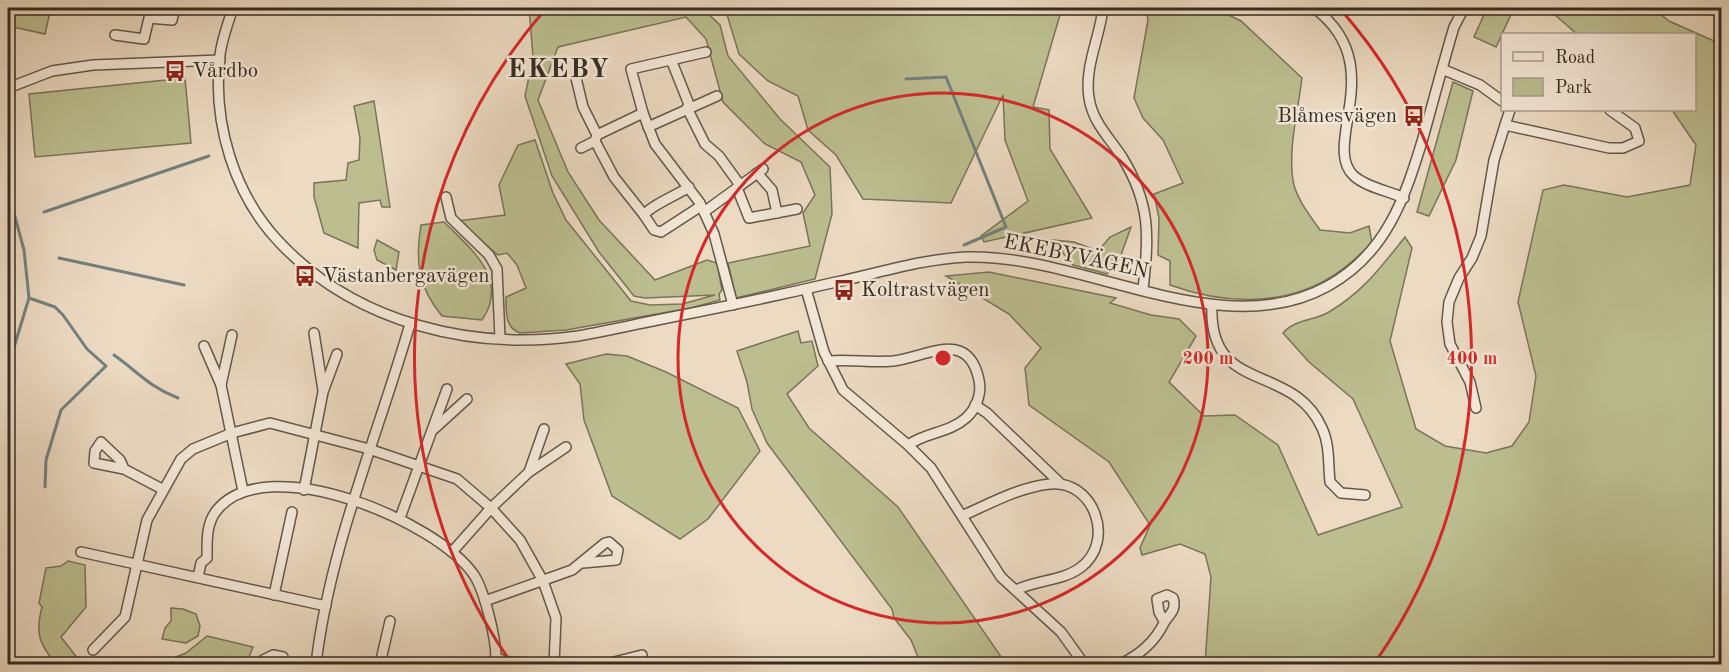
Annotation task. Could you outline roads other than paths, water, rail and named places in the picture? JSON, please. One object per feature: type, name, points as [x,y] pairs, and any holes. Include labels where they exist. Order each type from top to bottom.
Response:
[{"type":"street","points":[[115,35],[144,39],[148,18],[172,20],[175,8]]},
{"type":"street","name":"EKEBYVÄGEN","points":[[232,8],[220,60],[220,104],[227,150],[244,195],[261,224],[300,264],[332,288],[410,324],[455,334],[500,338],[575,336],[733,305],[925,262],[968,257],[1017,260],[1212,305],[1263,307],[1288,302],[1325,288],[1363,260],[1383,238],[1404,198],[1454,27],[1464,8]]},
{"type":"street","points":[[1103,8],[1101,28],[1089,72],[1089,95],[1101,130],[1121,155],[1144,206],[1148,233],[1143,289]]},
{"type":"street","points":[[1314,8],[1337,33],[1352,69],[1351,105],[1343,148],[1349,170],[1361,180],[1404,198]]},
{"type":"street","points":[[706,52],[672,62],[631,69],[648,127],[667,162],[689,187],[703,209],[714,234],[733,305]]},
{"type":"street","points":[[8,88],[52,71],[74,68],[220,60]]},
{"type":"street","points":[[672,62],[688,108],[705,144],[719,156],[739,186],[749,218],[797,209]]},
{"type":"street","points":[[1442,69],[1480,85],[1501,100]]},
{"type":"street","points":[[576,78],[587,116],[614,177],[654,230],[661,232],[703,209],[760,171],[771,190],[777,213]]},
{"type":"street","points":[[648,127],[717,96]]},
{"type":"street","points":[[1476,408],[1470,382],[1450,344],[1447,322],[1449,302],[1481,236],[1494,160],[1510,111]]},
{"type":"street","points":[[1505,125],[1609,148],[1623,148],[1639,141],[1635,128],[1611,111]]},
{"type":"street","points":[[581,148],[643,113]]},
{"type":"street","points":[[644,215],[653,206],[669,201],[689,187]]},
{"type":"street","points":[[446,197],[451,218],[489,255],[497,269],[500,338]]},
{"type":"street","points":[[806,289],[828,361],[843,390],[908,445],[942,481],[964,515],[975,540],[1001,577],[1060,632],[1084,664]]},
{"type":"street","points":[[1212,305],[1216,345],[1224,356],[1245,373],[1275,383],[1306,404],[1324,430],[1329,450],[1330,482],[1341,493],[1365,495]]},
{"type":"street","points":[[316,664],[326,606],[352,500],[410,324]]},
{"type":"street","points":[[314,333],[323,392]]},
{"type":"street","points":[[221,385],[232,334]]},
{"type":"street","points":[[204,346],[221,385],[243,491]]},
{"type":"street","points":[[828,361],[853,359],[883,362],[943,349],[958,350],[971,359],[980,384],[975,405],[966,418],[952,428],[908,445]]},
{"type":"street","points":[[304,490],[323,392],[337,354]]},
{"type":"street","points":[[400,518],[434,430],[447,388]]},
{"type":"street","points":[[434,430],[467,399]]},
{"type":"street","points":[[975,405],[987,413],[1061,484],[1080,494],[1098,520],[1100,537],[1094,552],[1075,571],[1016,590]]},
{"type":"street","points":[[93,650],[125,617],[147,520],[162,489],[186,454],[232,433],[270,423],[369,449],[457,479],[491,508],[520,540],[543,581],[556,618],[552,664],[492,662],[485,601],[472,574],[452,552],[400,518],[352,500],[273,486],[243,491],[216,511],[208,527],[207,558],[201,563],[198,577]]},
{"type":"street","points":[[529,472],[544,429]]},
{"type":"street","points":[[452,552],[491,508],[529,472],[566,447]]},
{"type":"street","points":[[124,469],[162,489]]},
{"type":"street","points":[[964,515],[1006,496],[1049,484],[1061,484]]},
{"type":"street","points":[[274,595],[292,512]]},
{"type":"street","points":[[81,552],[326,606]]},
{"type":"street","points":[[485,601],[543,581],[583,563]]},
{"type":"street","points":[[380,664],[390,621]]},
{"type":"street","points":[[1121,664],[1146,647],[1162,630],[1164,621]]},
{"type":"street","points":[[263,664],[263,660],[273,654],[283,657]]},
{"type":"street","points":[[606,664],[642,655]]},
{"type":"waterway","points":[[906,79],[946,77],[1006,227],[964,245]]},
{"type":"waterway","points":[[44,212],[209,156]]},
{"type":"waterway","points":[[8,191],[24,250],[29,298],[8,367]]},
{"type":"waterway","points":[[59,258],[184,285]]},
{"type":"waterway","points":[[29,298],[55,307],[87,349],[106,366],[61,410],[46,460],[45,487]]},
{"type":"waterway","points":[[114,355],[151,384],[178,398]]},
{"type":"place","name":"Vårdbo","points":[[175,71]]},
{"type":"place","name":"Blåmesvägen","points":[[1414,116]]},
{"type":"place","name":"Västanbergavägen","points":[[305,276]]},
{"type":"place","name":"Koltrastvägen","points":[[844,290]]},
{"type":"district","name":"EKEBY","points":[[559,69]]}]
